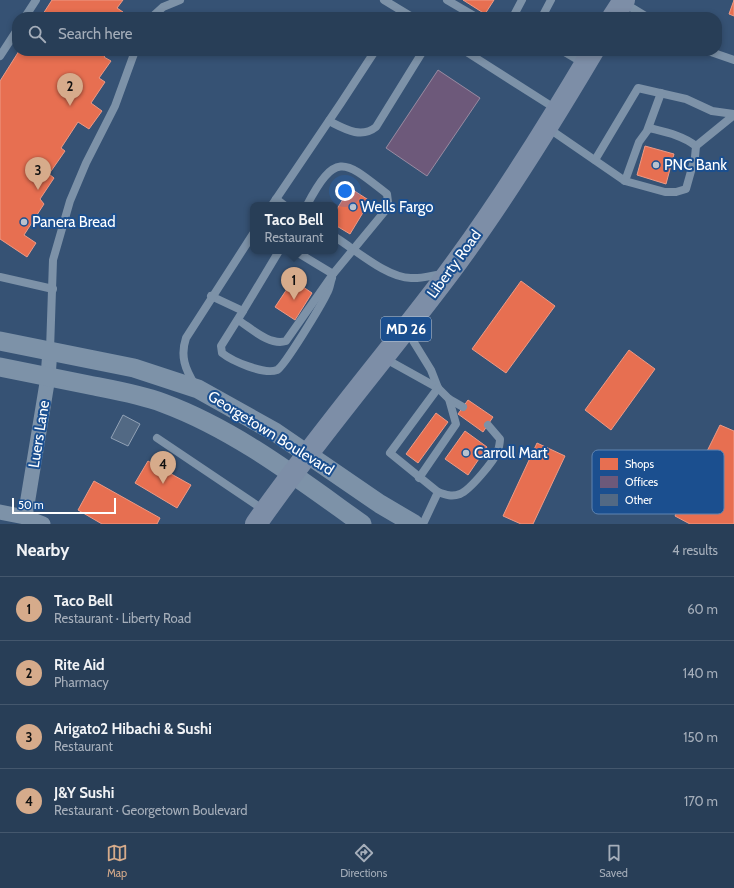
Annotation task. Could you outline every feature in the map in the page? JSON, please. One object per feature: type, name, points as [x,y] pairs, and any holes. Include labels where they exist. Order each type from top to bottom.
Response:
[{"type":"main road","name":"Liberty Road","points":[[260,517],[307,453],[449,273],[553,119],[589,58]]},
{"type":"street","name":"Georgetown Boulevard","points":[[0,341],[134,368],[198,389],[225,403],[307,453],[380,504],[414,524]]},
{"type":"street","name":"Luers Lane","points":[[25,518],[48,377],[50,350]]},
{"type":"street","name":"Georgetown Boulevard","points":[[0,367],[127,392],[162,402],[217,428],[292,474],[362,524]]},
{"type":"street","points":[[0,512],[43,524]]},
{"type":"lane","points":[[28,12],[36,0]]},
{"type":"lane","points":[[158,12],[163,7],[180,0]]},
{"type":"lane","points":[[384,0],[397,12]]},
{"type":"lane","points":[[447,0],[467,12]]},
{"type":"lane","points":[[516,12],[522,0]]},
{"type":"lane","points":[[545,12],[551,0]]},
{"type":"lane","points":[[620,3],[637,12]]},
{"type":"lane","points":[[0,56],[12,38]]},
{"type":"lane","points":[[50,350],[54,260],[70,201],[86,163],[115,106],[133,56]]},
{"type":"lane","points":[[274,202],[330,121],[371,56]]},
{"type":"lane","points":[[330,121],[348,131],[360,133],[370,132],[376,127],[421,56]]},
{"type":"lane","points":[[471,56],[553,119],[595,160],[626,181],[665,192],[676,192],[686,189],[696,157],[696,146]]},
{"type":"lane","points":[[722,56],[734,60]]},
{"type":"lane","points":[[595,160],[638,88],[686,99],[712,111],[734,115]]},
{"type":"lane","points":[[626,181],[638,142],[649,128],[661,93]]},
{"type":"lane","points":[[696,146],[734,115]]},
{"type":"lane","points":[[649,128],[676,135],[688,140],[696,146]]},
{"type":"lane","points":[[238,320],[271,341],[279,344],[286,341],[333,274],[385,211],[388,202],[387,194],[355,169],[342,166],[331,169],[322,180],[309,202]]},
{"type":"lane","points":[[198,389],[187,373],[182,349],[186,338],[211,296],[250,238]]},
{"type":"lane","points":[[338,239],[381,268],[411,278],[449,273]]},
{"type":"lane","points":[[277,254],[221,346],[222,353],[254,368],[274,371],[281,367],[328,292],[333,274]]},
{"type":"lane","points":[[300,254],[333,274]]},
{"type":"lane","points":[[0,277],[53,289]]},
{"type":"lane","points":[[211,296],[243,311]]},
{"type":"lane","points":[[406,329],[431,370],[438,388]]},
{"type":"lane","points":[[383,358],[438,388],[449,399],[463,407]]},
{"type":"lane","points":[[438,388],[390,453],[419,478],[438,492],[449,496],[460,494],[473,483],[498,452],[500,439],[488,425]]},
{"type":"lane","points":[[419,478],[456,424],[449,399]]},
{"type":"lane","points":[[157,438],[260,517]]},
{"type":"lane","points":[[423,524],[438,492]]},
{"type":"building: Shops","points":[[52,0],[123,0],[117,8],[123,12],[44,12]]},
{"type":"building: Shops","points":[[463,0],[494,0],[486,12],[482,12]]},
{"type":"building: Shops","points":[[734,0],[734,16],[729,14]]},
{"type":"building: Shops","points":[[16,56],[105,56],[104,57],[111,61],[99,78],[105,82],[91,103],[102,111],[89,129],[78,122],[61,148],[65,151],[49,174],[54,178],[40,199],[44,204],[24,235],[36,243],[27,257],[0,239],[0,81]]},
{"type":"building: Shops","name":"PNC Bank","points":[[645,146],[674,154],[666,184],[637,175]]},
{"type":"building: Shops","name":"Wells Fargo","points":[[350,188],[370,201],[350,234],[338,227],[338,207]]},
{"type":"building: Shops","points":[[293,280],[312,293],[295,320],[275,307]]},
{"type":"building: Shops","points":[[521,281],[555,306],[506,373],[472,349]]},
{"type":"building: Shops","points":[[629,350],[655,369],[611,430],[585,410]]},
{"type":"building: Shops","points":[[468,400],[493,417],[483,432],[458,414]]},
{"type":"building: Shops","points":[[436,413],[448,422],[418,463],[406,454]]},
{"type":"building: Shops","points":[[720,425],[734,431],[734,524],[690,524],[675,516],[676,514],[724,514],[724,450],[708,450]]},
{"type":"building: Shops","name":"Carroll Mart","points":[[465,431],[487,447],[468,475],[445,459]]},
{"type":"building: Shops","points":[[537,443],[565,456],[533,524],[521,524],[503,516]]},
{"type":"building: Shops","points":[[148,461],[191,485],[177,508],[135,483]]},
{"type":"building: Shops","points":[[94,481],[160,518],[157,524],[102,524],[78,510]]},
{"type":"building: Offices","points":[[438,70],[480,98],[427,176],[386,148]]},
{"type":"building: Other","points":[[123,415],[140,424],[128,446],[111,438]]},
{"type":"place","name":"Rite Aid","points":[[70,106]]},
{"type":"place","name":"PNC Bank","points":[[656,165]]},
{"type":"place","name":"Arigato2 Hibachi & Sushi","points":[[38,190]]},
{"type":"place","name":"Wells Fargo","points":[[353,207]]},
{"type":"place","name":"Panera Bread","points":[[24,222]]},
{"type":"place","name":"Taco Bell","points":[[294,300]]},
{"type":"place","name":"Carroll Mart","points":[[466,453]]},
{"type":"place","name":"J&Y Sushi","points":[[163,484]]}]
